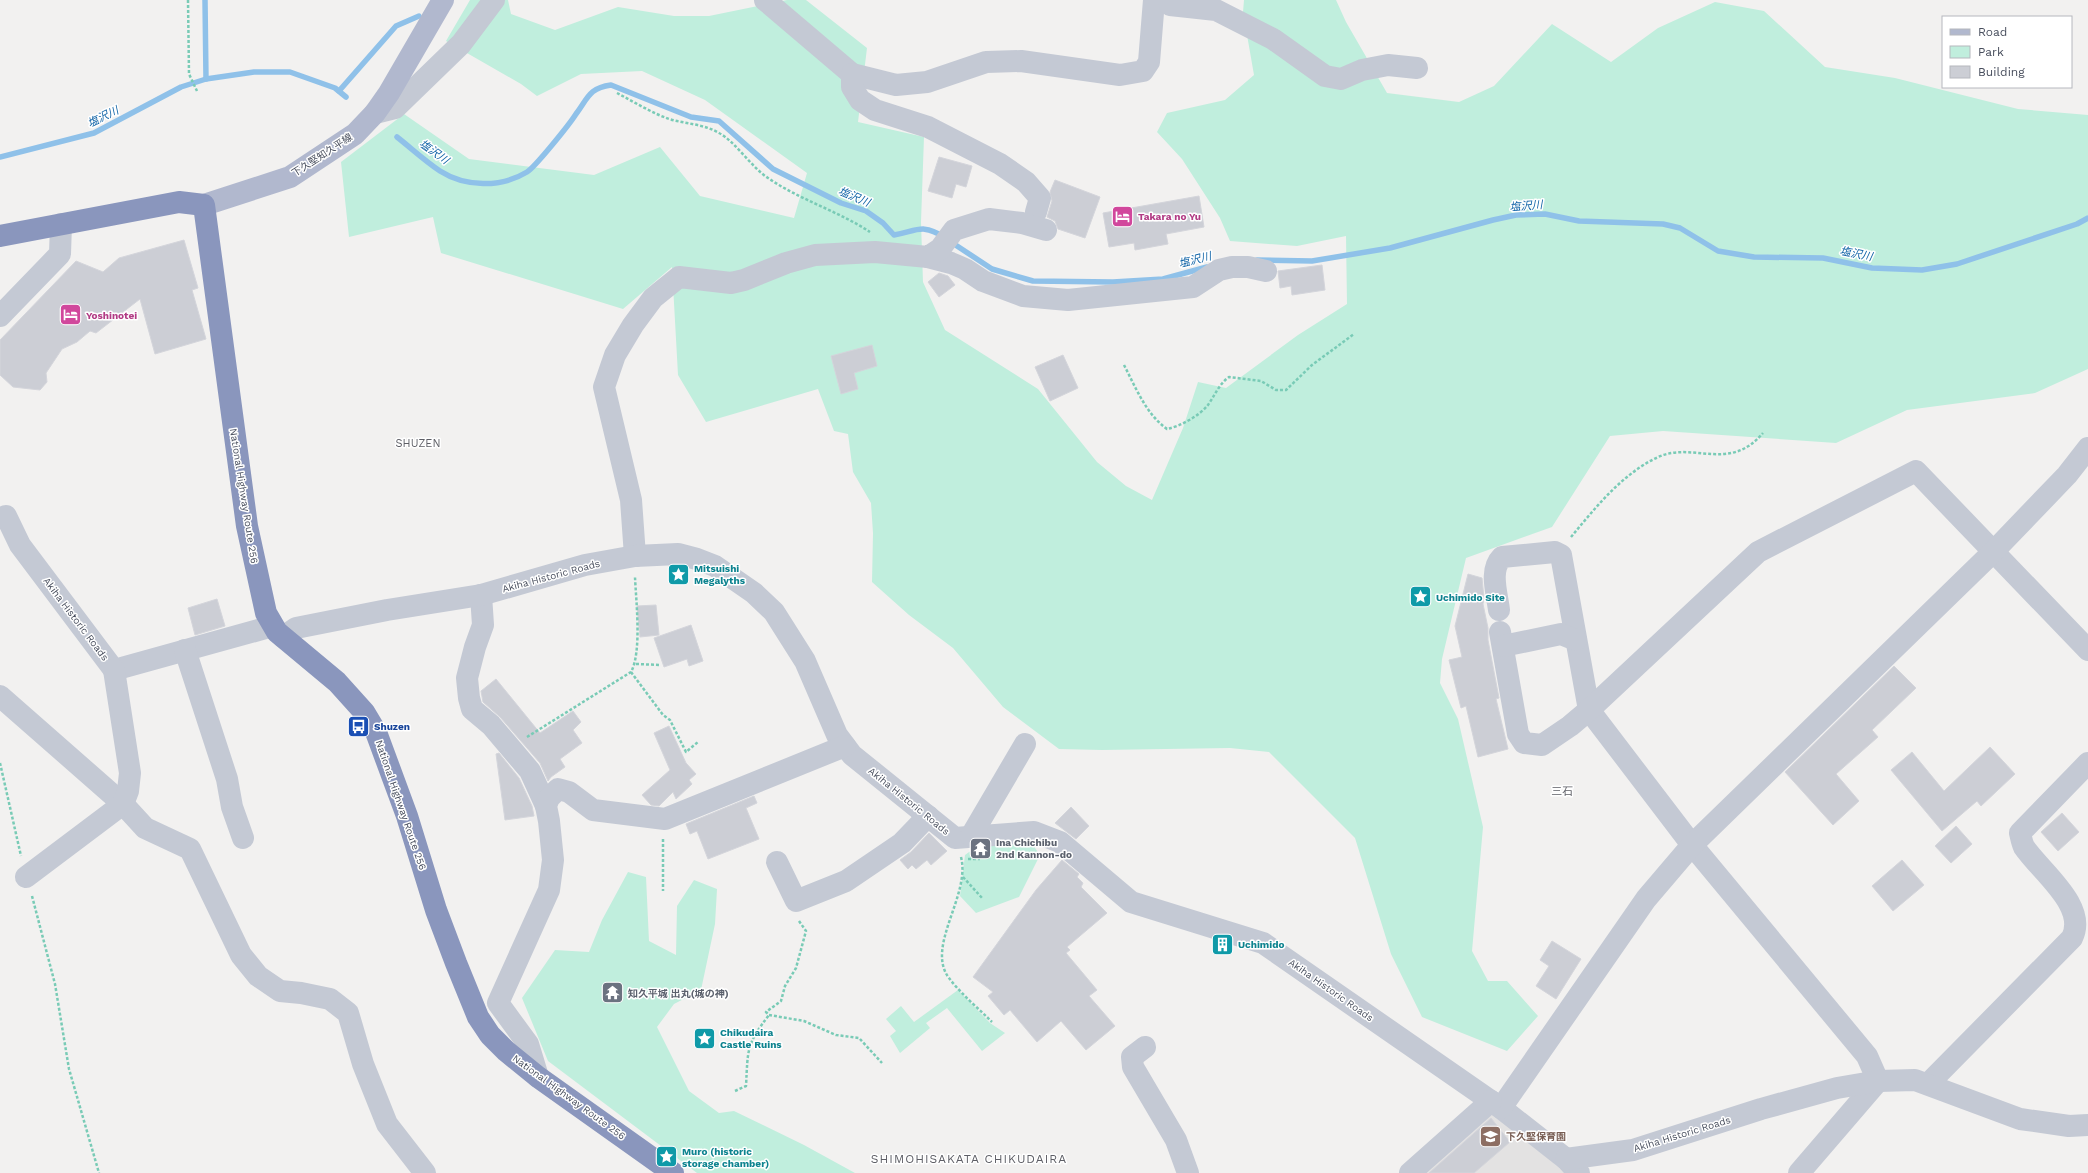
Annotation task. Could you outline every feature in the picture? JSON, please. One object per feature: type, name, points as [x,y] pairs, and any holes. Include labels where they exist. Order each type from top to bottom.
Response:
[{"type":"highway","points":[[4,236],[179,202],[204,204]]},
{"type":"highway","name":"National Highway Route 256","points":[[204,204],[247,526],[263,605],[278,632],[337,682],[364,712],[376,732],[407,816],[436,910],[478,1017],[490,1035],[506,1051],[538,1076],[673,1173]]},
{"type":"main road","name":"下久堅知久平線","points":[[204,204],[290,177],[355,134],[375,113],[389,94],[444,0]]},
{"type":"street","points":[[375,113],[395,108],[461,44],[494,0]]},
{"type":"street","points":[[765,0],[852,74],[896,85],[927,82],[986,62],[1021,61],[1120,75],[1142,71],[1148,62],[1154,0]]},
{"type":"street","points":[[1169,0],[1170,5],[1216,10],[1274,39],[1325,76],[1341,79],[1362,70],[1388,65],[1418,68]]},
{"type":"street","points":[[852,74],[852,87],[860,100],[875,110],[928,127],[1000,164],[1026,182],[1040,198],[1041,221],[1022,223],[989,220],[954,230],[934,253]]},
{"type":"street","points":[[0,316],[60,254],[61,224]]},
{"type":"street","points":[[635,556],[631,500],[604,387],[615,355],[633,325],[653,298],[679,276],[731,283],[815,254],[875,252],[934,253],[965,269],[983,281],[1023,296],[1068,300],[1193,286],[1219,270],[1232,267],[1248,267],[1266,271]]},
{"type":"street","points":[[1410,1173],[1496,1104],[1646,899],[1692,845],[1993,552],[2067,475],[2088,448]]},
{"type":"street","points":[[1576,640],[1561,634],[1501,639],[1518,734],[1524,743],[1542,745],[1570,726],[1758,552],[1916,471],[2088,650]]},
{"type":"street","name":"Akiha Historic Roads","points":[[0,518],[6,516],[20,545],[114,670],[185,650],[387,610],[481,595],[585,565],[635,556],[678,554],[697,559],[714,566],[754,593],[774,612],[805,661],[837,735],[844,746],[852,755],[928,816],[963,837],[1034,832],[1060,842],[1131,902],[1263,943],[1496,1104],[1573,1166],[1633,1150],[1761,1109],[1837,1088],[1878,1081],[1915,1080],[2020,1119],[2069,1126],[2088,1125]]},
{"type":"street","points":[[1499,610],[1494,572],[1496,563],[1502,557],[1555,552],[1561,555],[1589,710],[1692,845],[1867,1056],[1878,1081],[1799,1173]]},
{"type":"street","points":[[481,595],[483,625],[475,647],[467,678],[468,698],[472,709],[491,725],[530,771],[546,806],[549,821],[552,860],[550,890],[498,1004],[528,1044],[538,1076]]},
{"type":"street","points":[[185,650],[227,779],[232,807],[244,838]]},
{"type":"street","points":[[26,877],[123,804],[128,792],[130,773],[114,670]]},
{"type":"street","points":[[0,696],[123,804],[145,828],[190,850],[241,955],[258,976],[280,991],[330,999],[348,1013],[363,1064],[387,1124],[425,1173]]},
{"type":"street","points":[[963,837],[1026,744]]},
{"type":"street","points":[[546,806],[549,798],[558,789],[569,792],[593,810],[665,819],[844,746]]},
{"type":"street","points":[[1928,1084],[2072,938],[2076,931],[2077,921],[2071,903],[2023,846],[2020,833],[2088,763]]},
{"type":"street","points":[[777,862],[796,901],[846,881],[902,843],[928,816]]},
{"type":"street","points":[[1145,1048],[1132,1057],[1133,1068],[1176,1140],[1188,1173]]},
{"type":"path","points":[[188,0],[190,74],[197,91]]},
{"type":"path","points":[[617,93],[669,118],[710,128],[721,133],[764,176],[776,184],[822,208],[853,221],[876,236]]},
{"type":"path","points":[[1124,365],[1144,402],[1158,422],[1167,429],[1175,428],[1199,413],[1207,406],[1223,382],[1229,377],[1261,382],[1276,390],[1286,390],[1312,365],[1354,334]]},
{"type":"path","points":[[1561,555],[1570,539],[1598,505],[1634,471],[1659,457],[1676,452],[1710,455],[1733,453],[1756,441],[1763,433]]},
{"type":"path","points":[[511,747],[631,672],[636,664],[637,642],[635,556]]},
{"type":"path","points":[[636,664],[661,665]]},
{"type":"path","points":[[631,672],[663,715],[670,720],[686,752],[698,742]]},
{"type":"path","points":[[0,763],[26,877],[56,984],[69,1069],[99,1173]]},
{"type":"path","points":[[663,891],[662,852],[665,819]]},
{"type":"path","points":[[963,837],[962,877],[958,901],[941,950],[944,968],[948,978],[992,1022]]},
{"type":"path","points":[[962,877],[983,899]]},
{"type":"path","points":[[769,1015],[766,1012],[781,1001],[785,986],[796,968],[806,931],[799,920],[796,901]]},
{"type":"path","points":[[769,1015],[804,1021],[836,1035],[859,1038],[882,1063]]},
{"type":"path","points":[[735,1091],[746,1086],[748,1048],[752,1039],[769,1015]]},
{"type":"shaded area","name":"下久堅保育園","points":[[1491,1106],[1565,1173],[1416,1173]]},
{"type":"green space","points":[[470,0],[508,0],[511,14],[555,30],[618,7],[674,16],[709,16],[787,0],[806,0],[867,48],[858,122],[924,137],[921,222],[923,282],[945,330],[1038,389],[1097,462],[1126,486],[1152,500],[1183,428],[1198,382],[1226,388],[1298,335],[1347,304],[1346,236],[1297,246],[1230,241],[1220,218],[1182,159],[1157,132],[1167,113],[1225,100],[1254,75],[1243,12],[1244,0],[1336,0],[1346,22],[1387,93],[1459,102],[1494,86],[1552,24],[1611,62],[1658,28],[1715,2],[1764,11],[1825,67],[1895,78],[2018,109],[2088,115],[2088,369],[2035,393],[1907,410],[1836,443],[1663,431],[1610,436],[1552,527],[1466,558],[1442,659],[1440,683],[1458,719],[1483,827],[1472,951],[1488,981],[1507,981],[1538,1016],[1507,1051],[1422,1017],[1391,954],[1355,838],[1269,752],[1230,748],[1102,750],[1059,749],[1003,707],[953,648],[909,615],[872,582],[873,533],[871,503],[853,472],[848,434],[834,431],[818,389],[706,422],[678,375],[672,267],[623,309],[441,253],[433,217],[349,237],[341,162],[404,114],[469,159],[594,175],[660,147],[700,196],[794,218],[807,173],[705,100],[642,71],[581,74],[537,96],[521,84],[446,41]]},
{"type":"green space","points":[[1030,841],[1040,855],[1019,897],[976,913],[960,896],[965,855],[983,842]]},
{"type":"green space","points":[[628,872],[646,877],[649,941],[676,955],[677,906],[694,880],[717,889],[715,924],[701,990],[674,1004],[657,1027],[689,1091],[719,1113],[734,1111],[804,1145],[855,1173],[697,1173],[548,1061],[522,998],[555,950],[589,952],[602,920]]},
{"type":"green space","points":[[958,990],[990,1023],[1005,1033],[982,1051],[947,1008],[926,1023],[930,1028],[900,1053],[890,1036],[896,1031],[886,1019],[901,1006],[914,1022]]},
{"type":"building","points":[[939,157],[972,166],[966,187],[956,184],[952,198],[928,191]]},
{"type":"building","points":[[1055,180],[1100,197],[1085,238],[1058,229],[1055,221],[1047,217],[1052,201],[1050,192]]},
{"type":"building","name":"Takara no Yu","points":[[1199,196],[1204,227],[1166,234],[1168,244],[1135,250],[1134,243],[1109,247],[1103,213]]},
{"type":"building","name":"Yoshinotei","points":[[184,240],[198,288],[192,290],[206,339],[155,354],[140,299],[96,333],[90,331],[77,342],[62,349],[46,373],[47,382],[40,390],[13,387],[0,375],[0,340],[76,261],[103,272],[119,258]]},
{"type":"building","points":[[1322,265],[1325,290],[1292,295],[1291,286],[1280,288],[1278,271]]},
{"type":"building","points":[[939,273],[948,276],[955,285],[939,297],[928,282]]},
{"type":"building","points":[[872,345],[877,366],[854,373],[858,389],[841,394],[831,356]]},
{"type":"building","points":[[1063,355],[1078,388],[1050,401],[1035,367]]},
{"type":"building","points":[[1468,574],[1482,578],[1484,598],[1483,604],[1488,628],[1488,640],[1499,698],[1496,699],[1508,749],[1478,757],[1466,706],[1461,708],[1449,660],[1462,657],[1455,626]]},
{"type":"building","points":[[217,599],[225,626],[195,635],[188,608]]},
{"type":"building","points":[[656,605],[659,635],[640,637],[637,606]]},
{"type":"building","points":[[691,625],[703,661],[689,666],[687,659],[664,667],[654,638]]},
{"type":"building","points":[[1894,666],[1916,688],[1872,730],[1878,737],[1836,774],[1859,801],[1833,825],[1785,772]]},
{"type":"building","points":[[496,679],[540,733],[573,711],[581,722],[573,730],[582,743],[560,759],[565,767],[548,781],[540,763],[500,717],[483,702],[481,691]]},
{"type":"building","points":[[669,726],[686,763],[696,774],[689,780],[692,784],[676,799],[673,792],[659,806],[651,805],[642,795],[670,770],[654,733]]},
{"type":"building","points":[[1990,747],[2015,774],[1981,806],[1977,801],[1942,831],[1891,770],[1912,752],[1944,791]]},
{"type":"building","points":[[499,753],[519,778],[532,806],[534,816],[505,820],[496,754]]},
{"type":"building","points":[[754,796],[757,803],[746,808],[759,839],[708,859],[697,831],[690,834],[686,824]]},
{"type":"building","points":[[1071,807],[1089,826],[1076,839],[1055,823]]},
{"type":"building","points":[[2062,813],[2079,832],[2058,851],[2041,832]]},
{"type":"building","points":[[1956,826],[1972,844],[1951,863],[1935,846]]},
{"type":"building","points":[[929,833],[947,851],[931,865],[927,860],[916,869],[912,865],[908,869],[900,860],[911,852]]},
{"type":"building","points":[[1062,860],[1079,874],[1077,877],[1083,883],[1081,887],[1107,913],[1067,947],[1070,950],[1066,953],[1097,990],[1089,996],[1115,1026],[1086,1050],[1061,1021],[1037,1042],[1010,1010],[1004,1015],[988,996],[993,992],[973,977],[1036,890]]},
{"type":"building","points":[[1902,860],[1924,885],[1893,911],[1872,886]]},
{"type":"building","points":[[1552,941],[1581,959],[1556,999],[1536,986],[1549,966],[1540,960]]},
{"type":"building","name":"下久堅保育園","points":[[1491,1118],[1510,1142],[1474,1173],[1429,1173]]},
{"type":"waterway","points":[[205,0],[206,79]]},
{"type":"waterway","points":[[339,91],[396,26],[419,16]]},
{"type":"waterway","name":"塩沢川","points":[[0,157],[94,133],[181,87],[206,79],[254,72],[290,72],[335,88],[346,97]]},
{"type":"waterway","name":"塩沢川","points":[[397,137],[423,159],[450,176],[472,183],[483,184],[506,181],[531,169],[560,136],[593,91],[604,86],[611,85],[691,117],[719,121],[773,169],[841,203],[866,211],[883,223],[894,235],[925,229],[944,237]]},
{"type":"waterway","name":"塩沢川","points":[[1257,260],[1312,261],[1390,248],[1516,215],[1545,214],[1579,221],[1663,224],[1680,228],[1718,251],[1754,257],[1823,258],[1872,268],[1922,270],[1957,264],[2077,224],[2088,218]]},
{"type":"waterway","name":"塩沢川","points":[[951,242],[992,269],[1033,281],[1113,282],[1163,279],[1207,267]]},
{"type":"place","name":"Takara no Yu","points":[[1122,216]]},
{"type":"place","name":"Yoshinotei","points":[[71,315]]},
{"type":"place","name":"Mitsuishi Megalyths","points":[[679,574]]},
{"type":"place","name":"Uchimido Site","points":[[1420,597]]},
{"type":"place","name":"Shuzen","points":[[358,726]]},
{"type":"place","name":"Ina Chichibu 2nd Kannon-do","points":[[981,848]]},
{"type":"place","name":"Uchimido","points":[[1222,944]]},
{"type":"place","name":"知久平城 出丸(城の神)","points":[[612,993]]},
{"type":"place","name":"Chikudaira Castle Ruins","points":[[704,1038]]},
{"type":"place","name":"下久堅保育園","points":[[1491,1136]]},
{"type":"place","name":"Muro (historic storage chamber)","points":[[667,1157]]},
{"type":"district","name":"SHUZEN","points":[[418,443]]},
{"type":"district","name":"三石","points":[[1562,791]]},
{"type":"district","name":"SHIMOHISAKATA CHIKUDAIRA","points":[[969,1159]]}]
